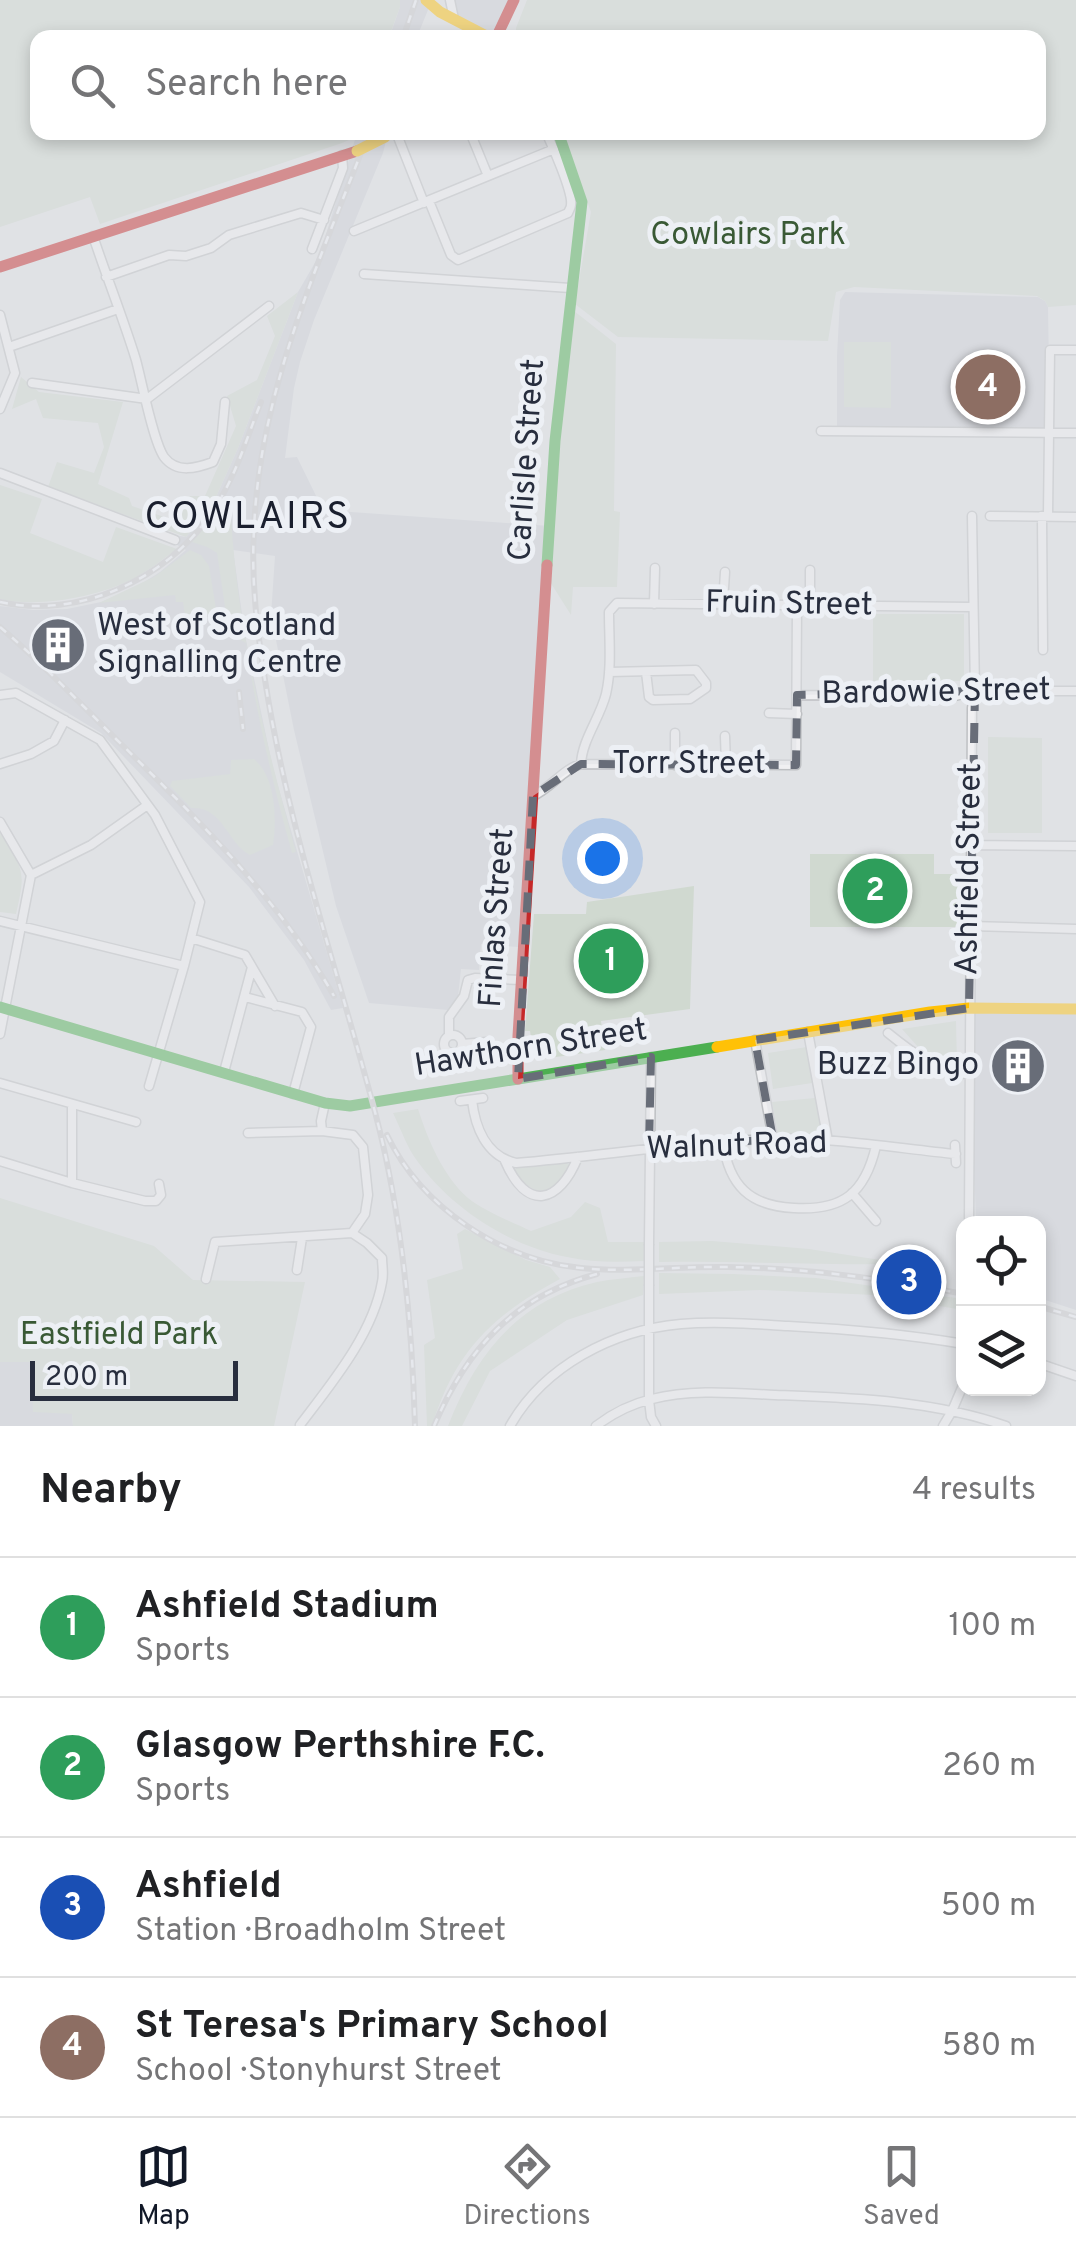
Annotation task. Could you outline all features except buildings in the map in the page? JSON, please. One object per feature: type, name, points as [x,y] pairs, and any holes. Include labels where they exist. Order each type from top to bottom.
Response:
[{"type":"street","points":[[450,0],[454,19]]},
{"type":"street","points":[[497,30],[514,0]]},
{"type":"street","points":[[429,3],[477,30]]},
{"type":"street","points":[[0,267],[357,151],[379,140]]},
{"type":"street","points":[[394,140],[455,259],[462,259],[570,210],[570,198],[550,140]]},
{"type":"street","points":[[473,140],[488,176]]},
{"type":"street","name":"Carlisle Street","points":[[533,796],[555,441],[582,202],[561,140]]},
{"type":"street","points":[[354,232],[554,148]]},
{"type":"street","points":[[313,248],[342,168],[342,155]]},
{"type":"street","points":[[106,277],[169,255],[186,256],[211,248],[229,235],[301,212],[324,220]]},
{"type":"street","points":[[94,236],[164,456],[174,466],[194,469],[213,462],[221,444],[225,402]]},
{"type":"street","points":[[364,274],[570,288]]},
{"type":"street","points":[[32,383],[147,399],[270,306]]},
{"type":"street","points":[[9,347],[118,309]]},
{"type":"street","points":[[0,315],[15,372],[0,409]]},
{"type":"street","points":[[1043,650],[1050,350],[1076,350]]},
{"type":"street","points":[[822,431],[1076,433]]},
{"type":"street","points":[[0,473],[175,540]]},
{"type":"street","name":"Ashfield Street","points":[[969,1216],[975,691],[972,516]]},
{"type":"street","points":[[990,516],[1076,517]]},
{"type":"street","points":[[654,604],[655,568]]},
{"type":"street","points":[[810,570],[810,606]]},
{"type":"street","points":[[723,604],[724,572]]},
{"type":"street","name":"Fruin Street","points":[[609,672],[609,612],[617,603],[972,607]]},
{"type":"street","points":[[769,713],[797,714],[797,605]]},
{"type":"street","points":[[582,764],[582,754],[605,700],[609,672],[696,670],[706,688],[690,700],[652,700],[648,697],[646,672]]},
{"type":"street","name":"Bardowie Street","points":[[796,695],[955,696],[975,691],[1076,691]]},
{"type":"street","points":[[0,695],[16,693],[100,740],[155,815],[200,902],[149,1086]]},
{"type":"street","name":"Torr Street","points":[[582,764],[796,765],[797,714]]},
{"type":"street","points":[[0,764],[54,742],[65,720]]},
{"type":"street","points":[[675,734],[675,765]]},
{"type":"street","points":[[726,736],[726,766]]},
{"type":"street","name":"Finlas Street","points":[[518,1079],[533,796],[582,764]]},
{"type":"street","points":[[31,875],[91,846],[146,806]]},
{"type":"street","points":[[0,822],[31,875],[2,1008],[0,1034]]},
{"type":"street","points":[[971,845],[1076,846]]},
{"type":"street","points":[[0,921],[184,966]]},
{"type":"street","points":[[970,926],[1076,929]]},
{"type":"street","points":[[190,938],[246,955],[276,1006]]},
{"type":"street","points":[[224,1072],[252,967]]},
{"type":"street","points":[[446,1050],[449,1018],[460,1005],[468,980],[521,980]]},
{"type":"street","points":[[245,997],[302,1012],[311,1027],[293,1094]]},
{"type":"street","name":"Hawthorn Street","points":[[2,1008],[342,1106],[930,1012],[969,1008],[1076,1009]]},
{"type":"street","points":[[808,1032],[828,1141]]},
{"type":"street","points":[[888,1034],[947,1072],[970,1075]]},
{"type":"street","points":[[446,1050],[455,1053],[462,1044],[458,1036],[449,1035]]},
{"type":"street","points":[[755,1040],[773,1139]]},
{"type":"street","points":[[462,1044],[487,1042]]},
{"type":"street","points":[[437,1059],[446,1050]]},
{"type":"street","points":[[650,1057],[649,1400],[656,1426]]},
{"type":"street","points":[[0,1083],[136,1122]]},
{"type":"street","points":[[460,1101],[483,1098]]},
{"type":"street","points":[[472,1100],[474,1119],[484,1142],[505,1161],[521,1188],[540,1195],[560,1189],[578,1157]]},
{"type":"street","points":[[322,1131],[325,1103]]},
{"type":"street","points":[[72,1104],[72,1183]]},
{"type":"street","points":[[248,1133],[322,1131],[353,1135],[363,1148],[368,1195],[365,1214],[352,1233]]},
{"type":"street","name":"Walnut Road","points":[[505,1161],[773,1139],[956,1154]]},
{"type":"street","points":[[723,1142],[726,1162],[746,1193],[776,1207],[813,1209],[834,1204],[852,1193],[868,1175],[876,1146]]},
{"type":"street","points":[[0,1161],[145,1201],[156,1201],[161,1195],[159,1184]]},
{"type":"street","points":[[852,1193],[876,1221]]},
{"type":"street","points":[[206,1279],[215,1242],[352,1233],[382,1258],[383,1281],[347,1365],[300,1425]]},
{"type":"street","points":[[297,1270],[302,1238]]},
{"type":"street","points":[[510,1426],[520,1407],[578,1357],[612,1340],[680,1324],[834,1328],[956,1343]]},
{"type":"street","points":[[1046,1366],[1076,1376]]},
{"type":"street","points":[[596,1426],[615,1412],[649,1400],[712,1392],[859,1399],[952,1411],[1006,1426]]},
{"type":"street","points":[[943,1426],[958,1396]]},
{"type":"highlighted area","points":[[975,691],[969,1008],[755,1040],[773,1139],[649,1149],[651,1057],[518,1079],[533,796],[581,764],[796,765],[797,695]]},
{"type":"shaded area","points":[[400,0],[432,0],[420,30],[392,30]]},
{"type":"shaded area","points":[[450,0],[514,0],[500,30],[478,30],[454,19]]},
{"type":"shaded area","points":[[355,140],[386,140],[314,320],[294,388],[285,458],[297,457],[323,510],[550,526],[529,852],[518,947],[481,944],[479,970],[461,969],[458,997],[448,1010],[369,1003],[336,906],[294,730],[271,615],[275,556],[233,550],[245,635],[273,769],[343,1008],[331,1010],[304,960],[249,887],[101,733],[0,672],[0,606],[67,609],[101,602],[133,589],[186,550],[172,542],[174,535],[186,537],[211,508],[298,292],[320,254]]},
{"type":"shaded area","points":[[845,292],[1038,297],[1045,301],[1050,433],[837,431],[840,300]]},
{"type":"shaded area","points":[[969,1008],[1076,1009],[1076,1310],[1046,1300],[1046,1216],[976,1216]]},
{"type":"shaded area","points":[[0,1362],[33,1362],[72,1414],[73,1426],[0,1426]]},
{"type":"green space","points":[[0,0],[400,0],[392,30],[30,30],[30,140],[349,140],[100,224],[90,197],[0,227]]},
{"type":"green space","name":"Cowlairs Park","points":[[527,0],[1076,0],[1076,305],[1048,307],[1037,296],[854,287],[836,292],[828,341],[618,337],[575,304],[591,212],[565,140],[1046,140],[1046,30],[516,28]]},
{"type":"green space","points":[[298,292],[211,508],[186,537],[48,487],[57,462],[94,473],[104,447],[98,423],[43,418],[36,399],[12,409],[21,377],[39,392],[123,402],[98,484],[129,498],[132,506],[170,519],[182,496],[205,496],[236,426],[227,396],[257,380],[275,336],[267,316]]},
{"type":"green space","points":[[569,307],[616,344],[614,511],[620,512],[617,587],[573,587],[571,615],[547,577]]},
{"type":"green space","points":[[844,342],[891,342],[891,408],[844,407]]},
{"type":"green space","points":[[0,485],[42,499],[30,533],[103,562],[116,527],[177,549],[137,577],[101,591],[49,601],[0,599]]},
{"type":"green space","points":[[216,514],[231,515],[246,643],[229,634],[217,553],[192,542]]},
{"type":"green space","points":[[190,550],[201,555],[209,566],[218,621],[208,614],[185,616],[183,602],[176,602],[175,595],[99,603],[154,577]]},
{"type":"green space","points":[[873,614],[964,614],[964,681],[873,681]]},
{"type":"green space","points":[[246,643],[296,852],[292,853],[266,749]]},
{"type":"green space","points":[[988,737],[1042,738],[1042,833],[988,833]]},
{"type":"green space","points":[[254,759],[271,788],[275,824],[273,845],[250,855],[218,819],[202,809],[191,808],[170,786],[172,781],[230,774],[231,760]]},
{"type":"green space","points":[[0,833],[21,871],[16,914],[0,912]]},
{"type":"green space","points":[[810,854],[934,854],[934,874],[960,874],[961,927],[810,927]]},
{"type":"green space","points":[[694,886],[690,1009],[601,1021],[605,1050],[535,1060],[530,1031],[525,1031],[534,914],[586,914],[587,902]]},
{"type":"green space","points":[[956,1021],[957,1066],[919,1048],[902,1029]]},
{"type":"green space","points":[[807,1047],[812,1083],[773,1089],[768,1053]]},
{"type":"green space","points":[[815,1098],[824,1137],[778,1135],[772,1102]]},
{"type":"green space","points":[[418,1109],[444,1168],[474,1203],[531,1231],[571,1217],[585,1202],[600,1208],[608,1242],[645,1242],[645,1261],[567,1257],[524,1244],[484,1223],[448,1195],[411,1151],[393,1113]]},
{"type":"green space","points":[[565,1162],[571,1166],[565,1177],[544,1192],[529,1187],[512,1172],[516,1168]]},
{"type":"green space","name":"Eastfield Park","points":[[0,1198],[154,1246],[193,1280],[305,1282],[274,1426],[73,1426],[72,1414],[33,1412],[32,1362],[0,1362]]},
{"type":"green space","points":[[465,1229],[526,1260],[550,1267],[560,1279],[515,1307],[479,1338],[452,1376],[432,1426],[427,1426],[424,1345],[435,1338],[427,1280],[463,1269],[457,1234]]},
{"type":"green space","points":[[712,1241],[809,1249],[906,1264],[659,1262],[659,1242]]},
{"type":"green space","points":[[659,1273],[816,1278],[956,1298],[956,1309],[875,1295],[760,1290],[659,1294]]},
{"type":"green space","points":[[644,1276],[643,1295],[567,1320],[490,1371],[462,1426],[448,1426],[487,1354],[523,1316],[569,1290]]},
{"type":"railway","points":[[406,30],[416,0]]},
{"type":"railway","points":[[366,140],[312,278],[280,377],[258,478],[253,568],[262,661],[287,790],[375,1112],[392,1189],[408,1307],[415,1426]]},
{"type":"railway","points":[[0,602],[60,605],[89,599],[145,576],[170,558],[192,538],[226,489],[261,402]]},
{"type":"railway","points":[[0,627],[176,798],[234,860],[288,925],[334,996]]},
{"type":"railway","points":[[239,692],[243,729]]},
{"type":"railway","points":[[387,1135],[421,1185],[467,1226],[494,1242],[551,1263],[599,1269],[786,1270],[956,1293]]},
{"type":"railway","points":[[434,1426],[462,1372],[497,1329],[542,1296],[597,1274]]},
{"type":"railway","points":[[1046,1308],[1076,1317]]},
{"type":"traffic: fast","points":[[547,565],[555,441],[582,202],[561,140]]},
{"type":"traffic: fast","points":[[0,1007],[325,1103],[350,1106],[717,1047]]},
{"type":"traffic: slow","points":[[426,0],[475,30]]},
{"type":"traffic: slow","points":[[357,151],[379,140]]},
{"type":"traffic: slow","points":[[717,1047],[930,1012],[969,1008],[1076,1009]]},
{"type":"traffic: jam","points":[[500,30],[514,0]]},
{"type":"traffic: jam","points":[[0,267],[357,151]]},
{"type":"traffic: jam","points":[[518,1079],[547,565]]},
{"type":"place","name":"St Teresa's Primary School","points":[[988,387]]},
{"type":"place","name":"West of Scotland Signalling Centre","points":[[58,645]]},
{"type":"place","name":"Glasgow Perthshire F.C.","points":[[875,891]]},
{"type":"place","name":"Ashfield Stadium","points":[[611,961]]},
{"type":"place","name":"Buzz Bingo","points":[[1018,1066]]},
{"type":"place","name":"Ashfield","points":[[909,1282]]},
{"type":"district","name":"COWLAIRS","points":[[248,518]]}]
